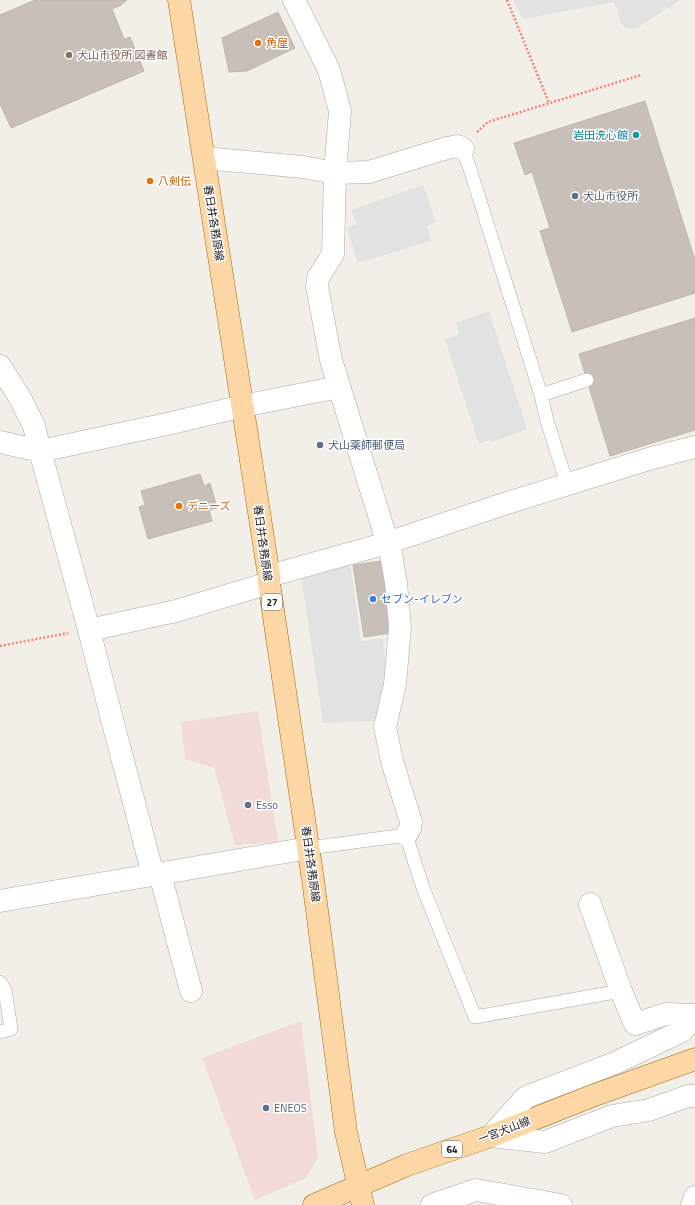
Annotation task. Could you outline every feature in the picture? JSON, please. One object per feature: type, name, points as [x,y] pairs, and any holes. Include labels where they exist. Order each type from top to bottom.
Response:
[{"type":"main road","name":"春日井各務原線","points":[[179,0],[243,406],[309,848],[346,1132],[361,1195]]},
{"type":"main road","name":"一宮犬山線","points":[[314,1205],[361,1195],[407,1165],[491,1136],[592,1096],[695,1059]]},
{"type":"street","points":[[294,0],[329,70],[340,111],[335,173],[333,254],[318,278],[317,287],[331,360],[388,543],[396,583],[400,627],[395,684],[385,727],[392,761],[411,822],[410,829],[406,835]]},
{"type":"street","points":[[204,158],[303,167],[335,173],[369,172],[447,148],[458,146],[463,149]]},
{"type":"street","points":[[0,366],[20,398],[34,426],[89,630],[112,723],[191,991]]},
{"type":"street","points":[[0,442],[40,451],[243,406],[339,387]]},
{"type":"street","points":[[89,630],[176,611],[269,579],[388,543],[504,504],[652,458],[695,448]]},
{"type":"street","points":[[0,901],[309,848]]},
{"type":"street","points":[[590,904],[621,991],[635,1024],[666,1014],[695,1015]]},
{"type":"street","points":[[491,1136],[526,1097],[622,1060],[682,1031],[695,1015]]},
{"type":"street","points":[[491,1136],[545,1142],[612,1116],[649,1110],[688,1096],[695,1096]]},
{"type":"street","points":[[432,1205],[476,1190],[561,1205]]},
{"type":"street","points":[[692,1205],[695,1197]]},
{"type":"lane","points":[[463,149],[541,395],[546,421],[568,484]]},
{"type":"lane","points":[[541,395],[587,380]]},
{"type":"lane","points":[[309,848],[406,835],[423,888],[475,1017],[621,991]]},
{"type":"lane","points":[[0,982],[5,990],[11,1029],[0,1032]]},
{"type":"path","points":[[507,0],[549,103]]},
{"type":"path","points":[[463,149],[472,137],[488,122],[641,75]]},
{"type":"path","points":[[0,646],[89,630]]},
{"type":"shaded area","points":[[513,0],[679,1],[635,29],[623,27],[614,2],[523,19]]},
{"type":"shaded area","points":[[423,185],[436,222],[427,226],[431,241],[358,263],[347,228],[357,224],[351,210]]},
{"type":"shaded area","points":[[489,311],[527,429],[492,442],[491,439],[479,444],[445,340],[459,334],[456,323]]},
{"type":"shaded area","points":[[350,561],[361,641],[383,638],[387,680],[379,721],[323,723],[301,575]]},
{"type":"shaded area","name":"Esso","points":[[258,711],[278,842],[235,845],[214,768],[185,759],[181,722]]},
{"type":"shaded area","name":"ENEOS","points":[[301,1021],[318,1157],[306,1178],[255,1200],[202,1058]]},
{"type":"building","name":"犬山市役所 図書館","points":[[35,0],[127,0],[121,5],[112,9],[124,39],[130,37],[144,71],[11,128],[0,104],[0,15]]},
{"type":"building","points":[[278,12],[295,48],[247,71],[229,72],[222,38]]},
{"type":"building","points":[[645,101],[695,260],[695,293],[572,332],[540,231],[550,228],[532,172],[525,175],[514,143]]},
{"type":"building","points":[[695,318],[695,430],[610,456],[579,354]]},
{"type":"building","name":"デニーズ","points":[[200,474],[204,486],[210,483],[217,508],[209,510],[212,521],[148,539],[139,507],[145,505],[141,491]]},
{"type":"building","name":"セブン-イレブン","points":[[381,561],[392,633],[364,637],[353,565]]},
{"type":"place","name":"角屋","points":[[258,43]]},
{"type":"place","name":"犬山市役所 図書館","points":[[69,55]]},
{"type":"place","name":"岩田洗心館","points":[[636,135]]},
{"type":"place","name":"八剣伝","points":[[150,181]]},
{"type":"place","name":"犬山市役所","points":[[575,196]]},
{"type":"place","name":"犬山薬師郵便局","points":[[320,445]]},
{"type":"place","name":"デニーズ","points":[[179,506]]},
{"type":"place","name":"セブン-イレブン","points":[[373,599]]},
{"type":"place","name":"Esso","points":[[248,805]]},
{"type":"place","name":"ENEOS","points":[[266,1108]]}]
